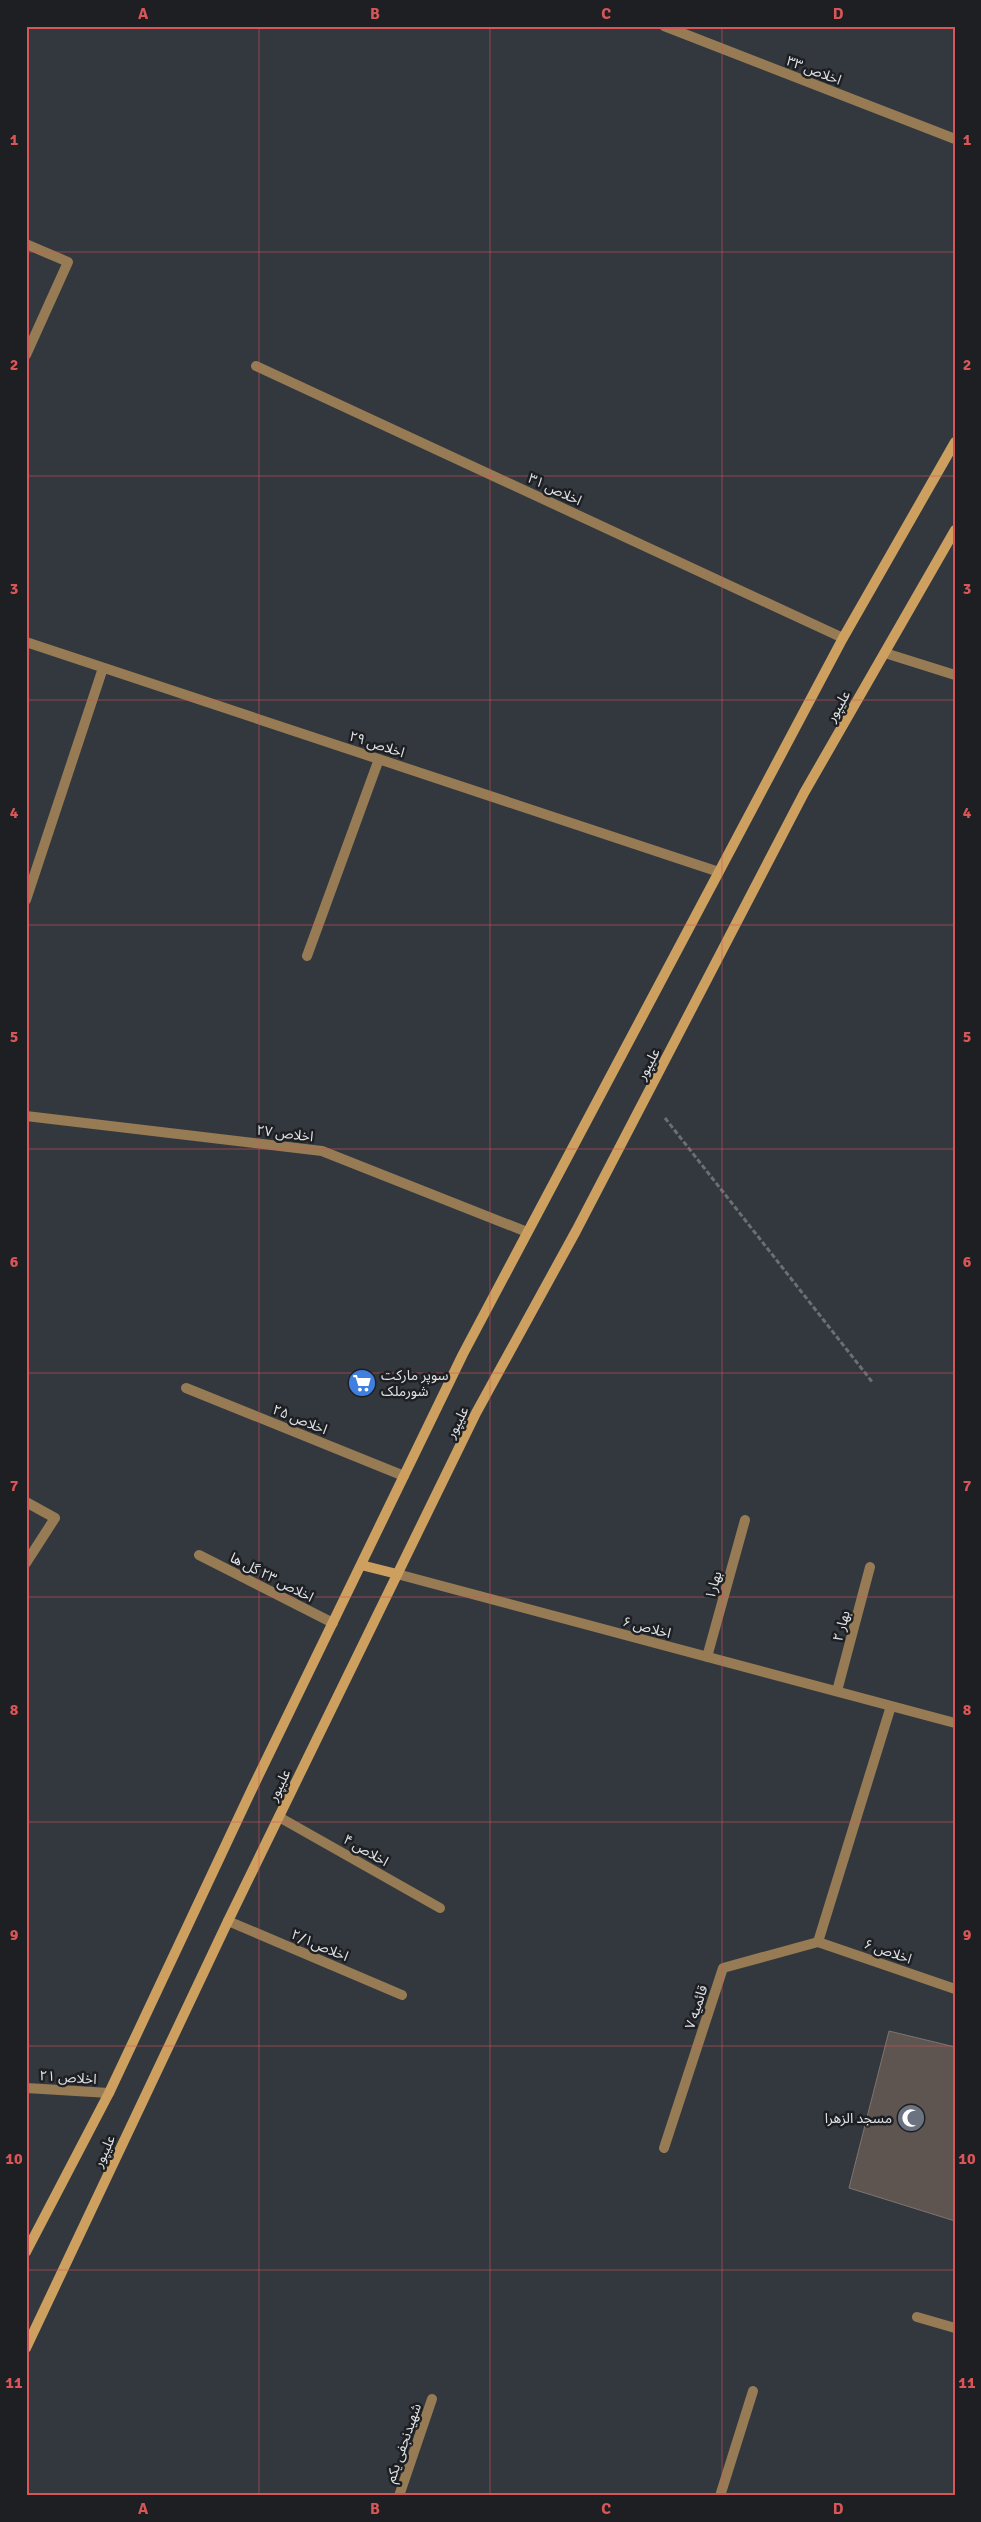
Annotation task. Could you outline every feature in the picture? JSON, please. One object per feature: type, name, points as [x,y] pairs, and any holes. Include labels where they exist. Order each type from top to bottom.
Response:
[{"type":"main road","name":"علیپور","points":[[26,2252],[109,2093],[463,1354],[843,638],[955,442]]},
{"type":"main road","name":"علیپور","points":[[26,2348],[228,1921],[476,1413],[647,1096],[804,793],[955,530]]},
{"type":"main road","points":[[361,1565],[397,1574]]},
{"type":"street","name":"اخلاص ۳۳","points":[[664,26],[955,139]]},
{"type":"street","points":[[26,244],[68,262],[26,354]]},
{"type":"street","name":"اخلاص ۳۱","points":[[256,366],[843,638]]},
{"type":"street","name":"اخلاص ۲۹","points":[[26,642],[719,872]]},
{"type":"street","points":[[885,652],[955,675]]},
{"type":"street","points":[[26,900],[103,668]]},
{"type":"street","points":[[307,956],[379,759]]},
{"type":"street","name":"اخلاص ۲۷","points":[[26,1116],[322,1151],[528,1232]]},
{"type":"street","name":"اخلاص ۲۵","points":[[186,1388],[404,1476]]},
{"type":"street","points":[[26,1502],[55,1518],[26,1563]]},
{"type":"street","name":"بهار۱","points":[[706,1657],[745,1520]]},
{"type":"street","name":"اخلاص ۲۳ گل ها","points":[[199,1555],[333,1623]]},
{"type":"street","name":"بهار ۲","points":[[838,1692],[870,1568]]},
{"type":"street","name":"اخلاص ۶","points":[[397,1574],[955,1723]]},
{"type":"street","points":[[818,1942],[891,1706]]},
{"type":"street","name":"اخلاص ۴","points":[[279,1817],[440,1908]]},
{"type":"street","name":"اخلاص۲/۱","points":[[228,1921],[402,1995]]},
{"type":"street","name":"اخلاص ۶","points":[[818,1942],[955,1989]]},
{"type":"street","name":"قائمیه ۷","points":[[664,2148],[724,1968],[818,1942]]},
{"type":"street","name":"اخلاص ۲۱","points":[[26,2088],[109,2093]]},
{"type":"street","points":[[918,2317],[955,2328]]},
{"type":"street","points":[[720,2496],[753,2391]]},
{"type":"street","name":"شهیدنجفی یکم","points":[[399,2496],[432,2399]]},
{"type":"path","points":[[647,1096],[873,1383]]},
{"type":"building","name":"مسجد الزهرا","points":[[889,2031],[955,2047],[955,2221],[849,2188]]},
{"type":"place","name":"سوپر مارکت شورملک","points":[[362,1383]]},
{"type":"place","name":"مسجد الزهرا","points":[[911,2118]]}]
